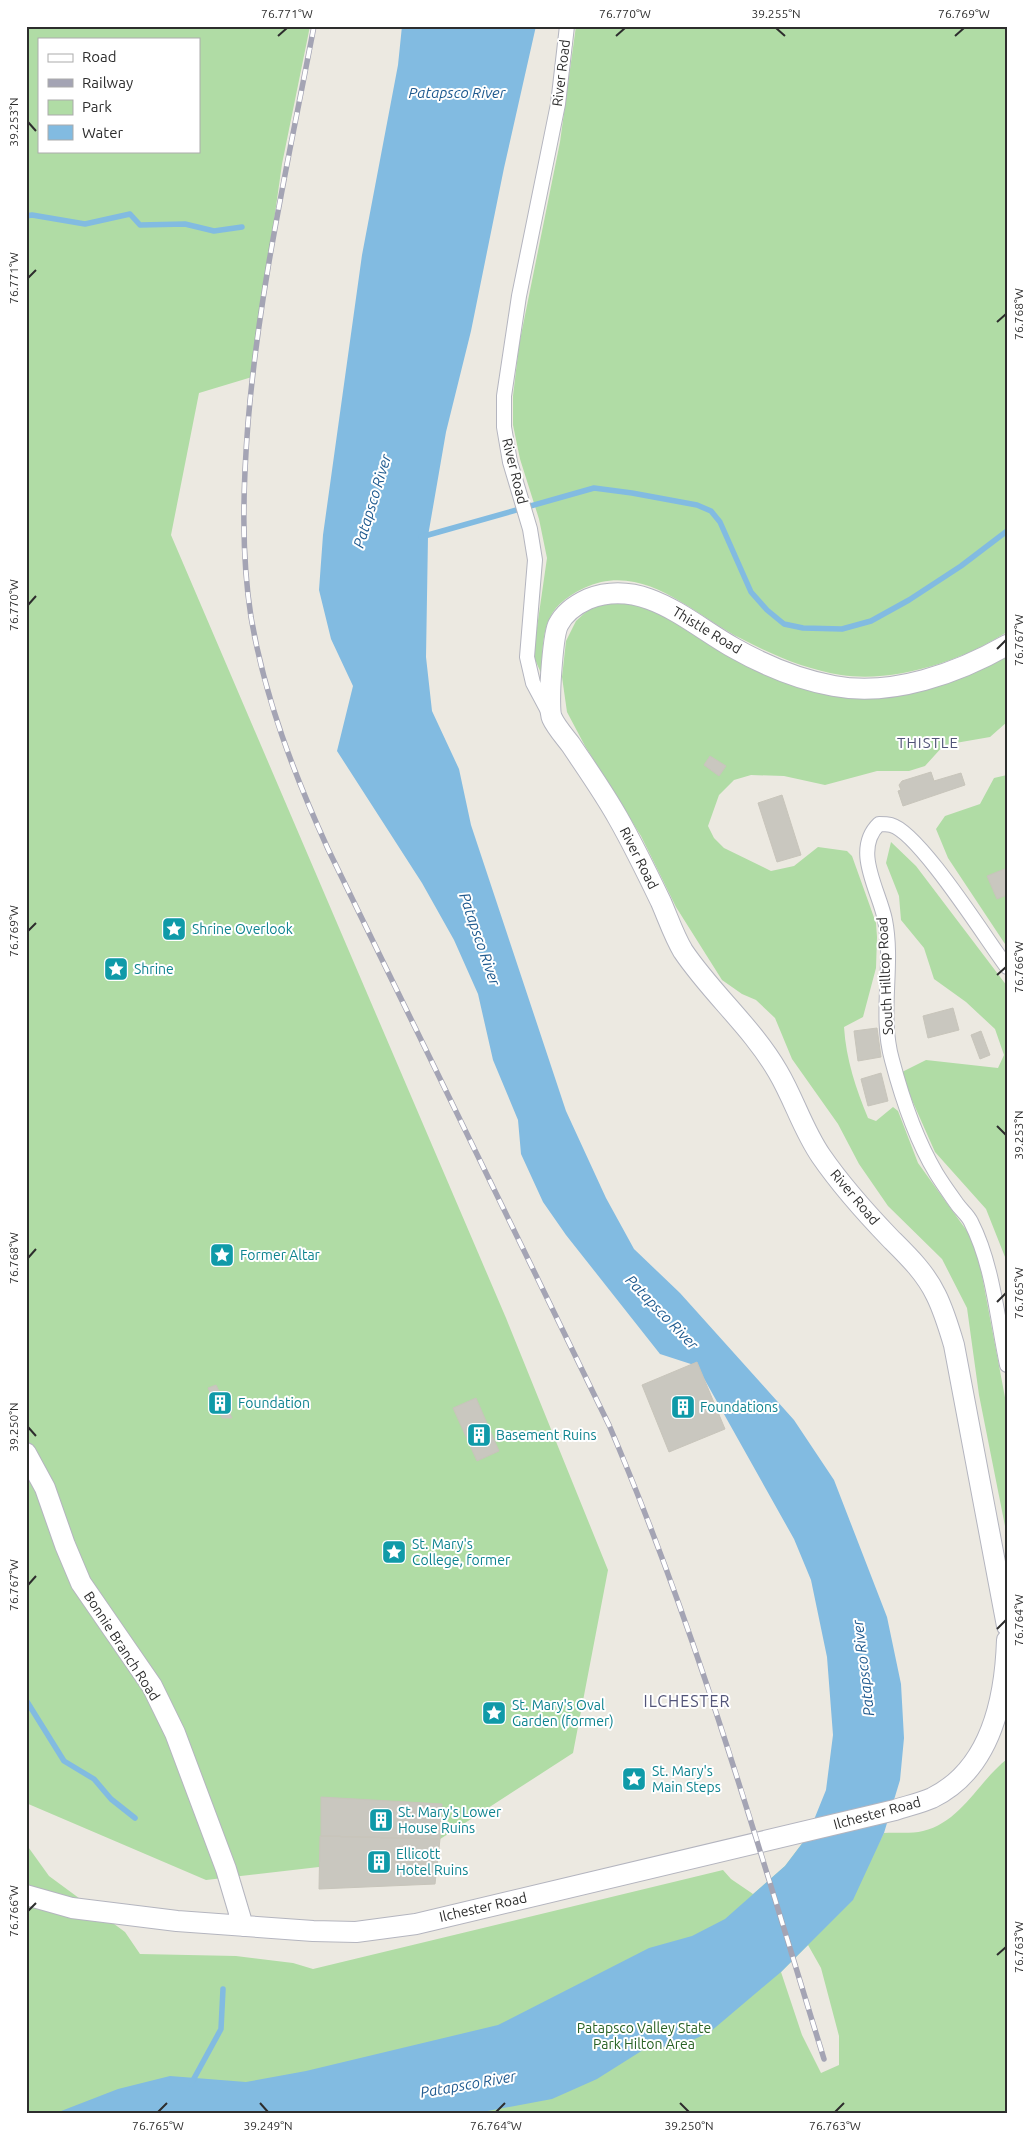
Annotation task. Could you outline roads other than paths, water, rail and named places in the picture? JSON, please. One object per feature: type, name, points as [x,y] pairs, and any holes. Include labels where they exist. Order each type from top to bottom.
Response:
[{"type":"street","name":"River Road","points":[[567,26],[556,113],[519,296],[504,396],[504,427],[519,493],[530,529],[535,560],[527,657],[532,682],[550,716],[611,806],[634,846],[680,947],[706,982],[754,1037],[778,1073],[819,1154],[849,1192],[914,1262],[935,1293],[946,1318],[954,1345],[1004,1591],[1007,1626]]},
{"type":"street","name":"Thistle Road","points":[[550,716],[553,648],[558,625],[568,612],[581,602],[599,595],[620,593],[641,596],[663,604],[735,649],[802,677],[834,686],[867,690],[903,685],[949,671],[1007,645]]},
{"type":"street","name":"South Hilltop Road","points":[[1007,967],[945,879],[916,844],[892,825],[879,824],[872,831],[868,840],[868,851],[870,870],[885,920],[886,1028],[891,1058],[923,1150],[936,1174],[970,1220],[980,1243],[988,1270],[1007,1365]]},
{"type":"street","name":"Bonnie Branch Road","points":[[26,1453],[46,1488],[65,1546],[81,1582],[152,1686],[175,1733],[226,1868],[243,1926]]},
{"type":"street","name":"Ilchester Road","points":[[26,1895],[72,1908],[177,1921],[313,1932],[356,1932],[416,1924],[895,1810],[932,1798],[964,1776],[983,1750],[993,1726],[1001,1697],[1006,1664],[1007,1640]]},
{"type":"water","name":"Patapsco River","points":[[402,26],[536,26],[504,168],[471,331],[446,432],[428,536],[426,657],[432,711],[459,769],[471,825],[566,1111],[606,1198],[634,1249],[680,1293],[794,1420],[834,1480],[887,1617],[901,1684],[904,1738],[900,1780],[884,1833],[853,1900],[781,1972],[710,2032],[684,2044],[643,2050],[597,2079],[552,2099],[477,2113],[56,2113],[118,2089],[170,2076],[246,2082],[306,2071],[498,2025],[649,1948],[692,1936],[725,1919],[785,1866],[807,1837],[826,1790],[833,1735],[827,1657],[811,1580],[794,1539],[697,1366],[660,1354],[566,1235],[543,1202],[521,1154],[518,1120],[493,1060],[478,994],[454,940],[422,883],[337,751],[353,686],[331,639],[319,590],[323,535],[362,255],[398,65]]},
{"type":"waterway","points":[[26,216],[32,215],[85,224],[130,214],[140,225],[185,224],[214,231],[242,227]]},
{"type":"waterway","points":[[421,537],[594,488],[697,505],[711,511],[720,522],[751,592],[767,610],[784,624],[803,628],[842,629],[871,621],[909,600],[961,566],[1007,531]]},
{"type":"waterway","points":[[26,1700],[64,1761],[94,1779],[111,1799],[135,1818]]},
{"type":"waterway","points":[[191,2084],[221,2029],[223,1989]]},
{"type":"railway","points":[[314,26],[267,273],[259,323],[248,423],[244,496],[244,544],[251,617],[264,677],[292,764],[328,849],[609,1425],[641,1502],[725,1739],[824,2059]]},
{"type":"place","name":"Shrine Overlook","points":[[174,929]]},
{"type":"place","name":"Shrine","points":[[116,969]]},
{"type":"place","name":"Former Altar","points":[[222,1255]]},
{"type":"place","name":"Foundation","points":[[220,1403]]},
{"type":"place","name":"Foundations","points":[[683,1407]]},
{"type":"place","name":"Basement Ruins","points":[[479,1435]]},
{"type":"place","name":"St. Mary's College, former","points":[[394,1552]]},
{"type":"place","name":"St. Mary's Oval Garden (former)","points":[[494,1713]]},
{"type":"place","name":"St. Mary's Main Steps","points":[[634,1779]]},
{"type":"place","name":"St. Mary's Lower House Ruins","points":[[381,1820]]},
{"type":"place","name":"Ellicott Hotel Ruins","points":[[379,1862]]},
{"type":"district","name":"THISTLE","points":[[928,742]]},
{"type":"district","name":"ILCHESTER","points":[[687,1701]]},
{"type":"park label","name":"Patapsco Valley State Park Hilton Area","points":[[644,2036]]}]
